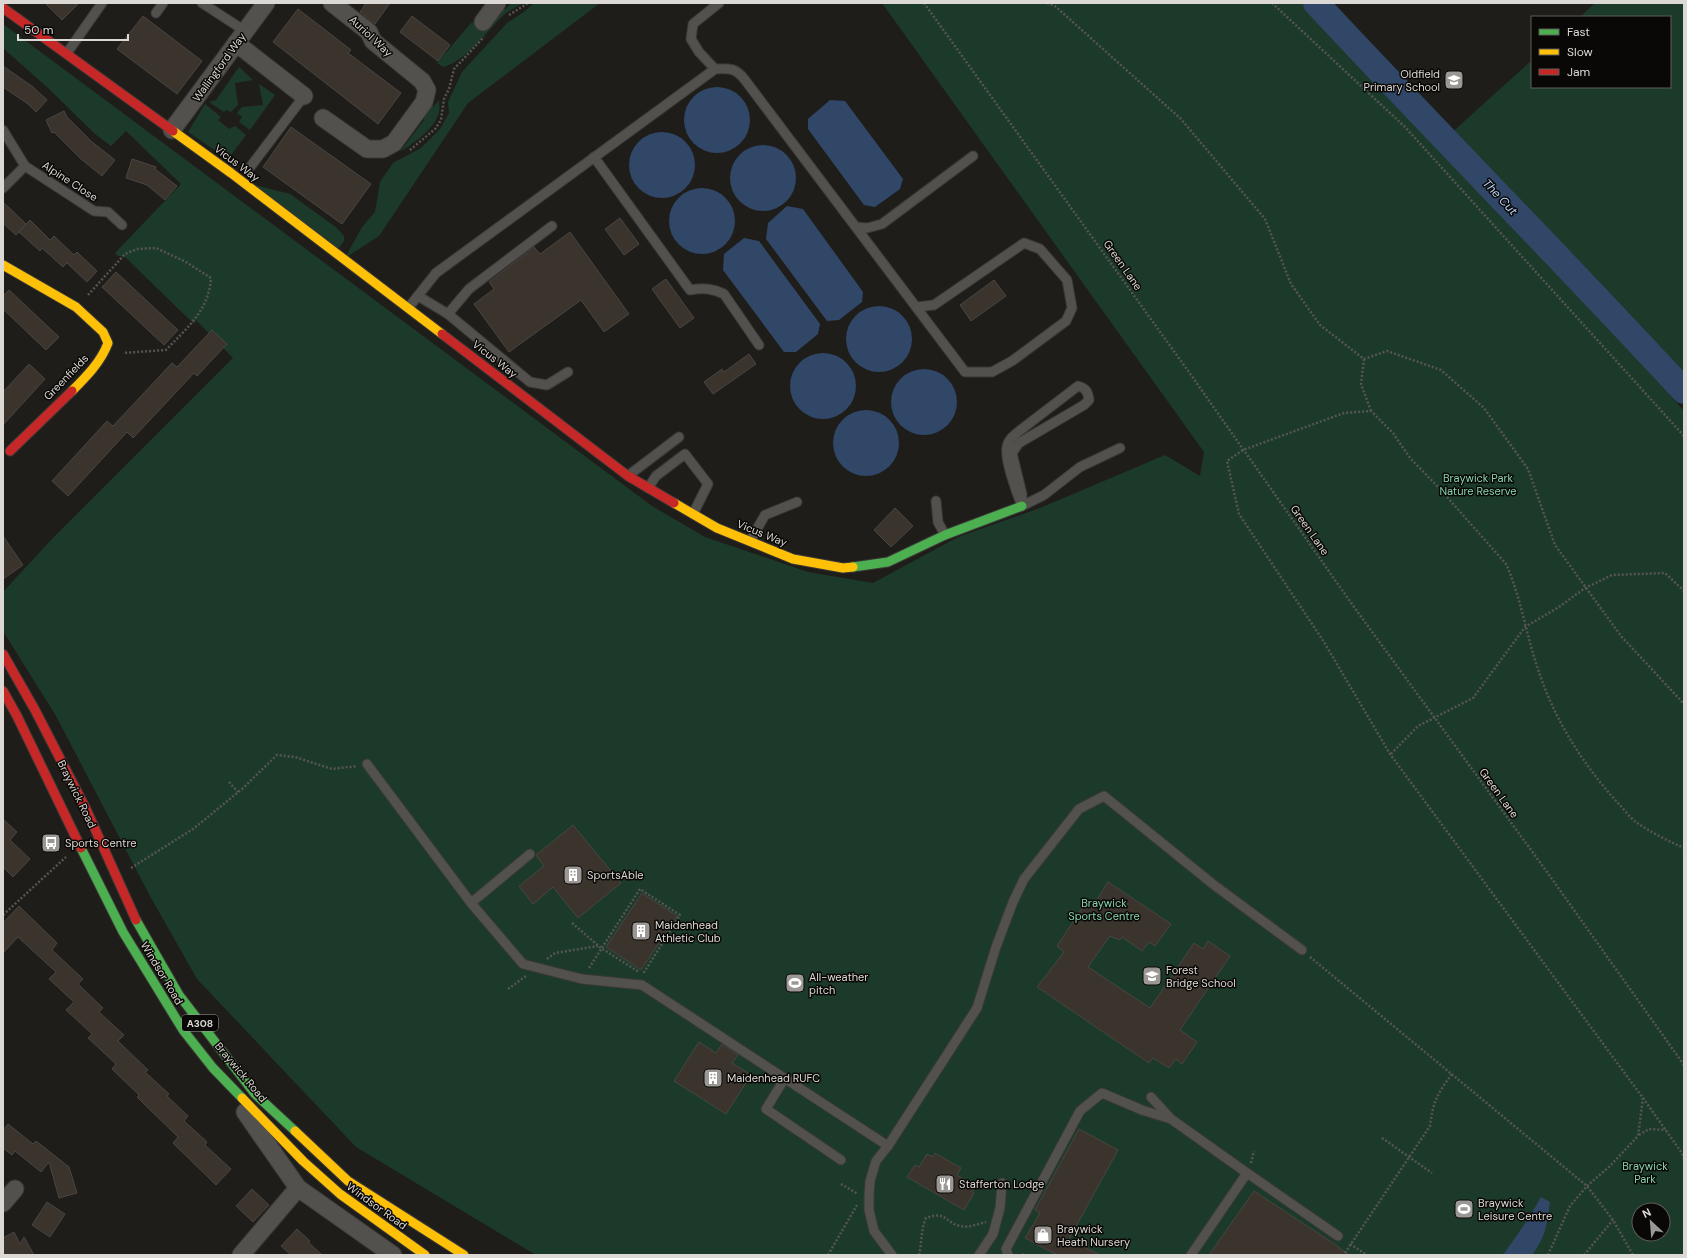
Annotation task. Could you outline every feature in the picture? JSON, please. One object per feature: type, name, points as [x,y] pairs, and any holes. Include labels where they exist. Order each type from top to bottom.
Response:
[{"type":"street","name":"Wallingford Way","points":[[172,130],[266,3]]},
{"type":"street","name":"Auriol Way","points":[[323,118],[367,149],[383,149],[394,143],[424,102],[427,94],[426,87],[416,75],[373,41],[369,32],[336,4]]},
{"type":"street","name":"Vicus Way","points":[[3,8],[232,173],[628,476],[717,528],[793,559],[843,568],[888,562],[945,535],[1022,506]]},
{"type":"street","points":[[486,28],[500,10]]},
{"type":"street","points":[[241,37],[304,96]]},
{"type":"street","name":"Greenfields","points":[[3,265],[76,307],[103,332],[108,343],[104,354],[87,376],[10,451]]},
{"type":"street","name":"Braywick Road","points":[[3,654],[35,710],[86,809],[133,915],[179,996],[255,1094],[348,1181],[464,1255]]},
{"type":"street","name":"Windsor Road","points":[[3,691],[17,716],[123,932],[183,1030],[213,1068],[303,1161],[340,1194],[425,1255]]},
{"type":"street","name":"Braywick Road","points":[[213,1068],[298,1188],[393,1255]]},
{"type":"street","points":[[241,1255],[298,1188]]},
{"type":"lane","points":[[67,53],[102,3]]},
{"type":"lane","points":[[156,13],[163,3]]},
{"type":"lane","points":[[202,3],[241,37]]},
{"type":"lane","points":[[715,69],[699,52],[691,39],[693,24],[720,3]]},
{"type":"lane","points":[[409,307],[436,273],[715,69],[727,68],[738,71],[965,372],[992,372],[1012,361],[1066,321],[1072,308],[1067,280],[1040,249],[1024,243],[934,305],[916,307]]},
{"type":"lane","points":[[251,166],[304,96]]},
{"type":"lane","name":"Alpine Close","points":[[3,130],[25,166],[94,211],[108,212],[122,225]]},
{"type":"lane","points":[[856,227],[867,228],[882,224],[973,156]]},
{"type":"lane","points":[[594,157],[690,290],[704,288],[716,290],[724,294],[758,345]]},
{"type":"lane","name":"Alpine Close","points":[[3,188],[25,166]]},
{"type":"lane","points":[[448,314],[469,288],[552,226]]},
{"type":"lane","points":[[418,296],[448,314],[530,382],[547,385],[568,372]]},
{"type":"lane","points":[[1078,386],[1084,388],[1088,393],[1089,400],[1084,405],[1019,443],[1012,453],[1022,494],[1022,506],[1006,453],[1009,442],[1018,432],[1078,386]]},
{"type":"lane","points":[[628,476],[679,437]]},
{"type":"lane","points":[[1022,506],[1044,496],[1080,467],[1120,448]]},
{"type":"lane","points":[[648,488],[656,476],[685,454],[708,484],[693,514]]},
{"type":"lane","points":[[936,501],[938,522],[945,535]]},
{"type":"lane","points":[[750,541],[764,516],[797,502]]},
{"type":"lane","points":[[367,764],[471,902],[523,964],[582,979],[642,985],[888,1146]]},
{"type":"lane","points":[[892,1255],[874,1231],[865,1196],[876,1161],[888,1146],[977,1008],[1003,928],[1024,879],[1080,809],[1104,796],[1214,885],[1302,950]]},
{"type":"lane","points":[[471,902],[530,854]]},
{"type":"lane","points":[[785,1078],[766,1109],[841,1160]]},
{"type":"lane","points":[[1008,1255],[1006,1249],[1080,1111],[1102,1093],[1142,1110],[1171,1119]]},
{"type":"lane","points":[[1151,1097],[1171,1119],[1338,1236]]},
{"type":"lane","points":[[1191,1255],[1248,1172]]},
{"type":"lane","points":[[979,1255],[993,1234],[1000,1208],[1002,1183]]},
{"type":"path","points":[[500,10],[524,7],[528,3]]},
{"type":"path","name":"Green Lane","points":[[924,3],[1014,126],[1354,607],[1684,1065]]},
{"type":"path","points":[[1047,3],[1055,6],[1181,119],[1265,219],[1291,284],[1320,325],[1364,359]]},
{"type":"path","points":[[1272,3],[1405,127],[1684,436]]},
{"type":"path","points":[[408,151],[435,129],[441,120],[444,99],[450,88],[454,69],[486,28]]},
{"type":"path","points":[[76,307],[125,254],[137,249],[156,248],[186,262],[211,278],[210,292],[197,318],[166,350],[104,354]]},
{"type":"path","points":[[1364,359],[1388,351],[1441,370],[1484,408],[1528,469],[1555,545],[1621,636],[1684,704]]},
{"type":"path","points":[[1364,359],[1361,384],[1371,411],[1393,433],[1410,458],[1503,559],[1512,578],[1538,670],[1548,696],[1561,723],[1579,754],[1635,822],[1684,848]]},
{"type":"path","points":[[1371,411],[1344,413],[1243,450],[1227,461],[1239,514],[1324,642],[1390,754],[1643,1098],[1666,1130],[1684,1159]]},
{"type":"path","points":[[1390,754],[1418,726],[1473,698],[1526,627],[1559,607],[1585,588],[1612,575],[1665,573],[1684,591]]},
{"type":"path","points":[[128,869],[193,828],[238,792],[277,755],[295,757],[332,769],[367,764]]},
{"type":"path","points":[[229,782],[238,792]]},
{"type":"path","points":[[3,915],[79,845]]},
{"type":"path","points":[[582,979],[640,888],[680,915],[643,975],[642,985]]},
{"type":"path","points":[[572,923],[598,946],[643,975]]},
{"type":"path","points":[[508,989],[537,968],[554,953],[598,946]]},
{"type":"path","points":[[1302,950],[1587,1186],[1612,1220],[1633,1255]]},
{"type":"path","points":[[1345,1253],[1430,1126],[1432,1109],[1438,1093],[1452,1074]]},
{"type":"path","points":[[1638,1136],[1643,1098]]},
{"type":"path","points":[[1548,1255],[1570,1206],[1587,1186],[1610,1166],[1638,1136],[1649,1129],[1656,1128],[1666,1130]]},
{"type":"path","points":[[1382,1138],[1410,1156],[1432,1173]]},
{"type":"path","points":[[828,1255],[865,1196],[842,1184]]},
{"type":"path","points":[[919,1255],[923,1240],[923,1225],[926,1218],[934,1215],[942,1216],[960,1226],[997,1221]]},
{"type":"path","points":[[1584,1255],[1612,1220]]},
{"type":"path","points":[[1338,1236],[1367,1255]]},
{"type":"green space","points":[[511,3],[524,3],[505,14],[469,52],[461,58],[443,67],[437,63],[472,22],[484,30],[499,10],[506,9]]},
{"type":"green space","points":[[534,3],[600,3],[468,103],[379,236],[345,258],[362,227],[375,212],[380,182],[393,163],[421,148],[440,129],[449,113],[448,102],[462,72],[507,23],[524,12]]},
{"type":"green space","name":"Braywick Sports Centre","points":[[882,3],[1326,3],[1684,411],[1684,1255],[536,1255],[356,1147],[197,979],[150,896],[56,716],[3,631],[3,592],[50,541],[233,358],[196,320],[194,324],[125,257],[118,256],[115,253],[181,184],[126,131],[111,146],[95,134],[47,87],[3,48],[3,24],[652,506],[705,537],[808,572],[873,583],[958,537],[1040,508],[1165,455],[1200,476],[1204,452]]},
{"type":"green space","points":[[1595,3],[1684,3],[1684,381],[1448,136],[1531,61],[1531,88],[1671,88],[1671,16],[1581,16]]},
{"type":"green space","points":[[239,67],[253,80],[235,83],[238,105],[231,112],[226,110],[224,112],[209,102],[216,100]]},
{"type":"green space","points":[[259,84],[275,95],[250,130],[239,122],[242,117],[237,113],[242,107],[263,105]]},
{"type":"green space","points":[[439,100],[439,112],[433,124],[423,135],[400,152],[424,120],[422,113],[427,107],[434,106]]},
{"type":"green space","points":[[205,104],[221,117],[218,120],[229,129],[235,126],[246,135],[228,159],[188,132]]},
{"type":"green space","points":[[255,185],[290,194],[337,228],[344,236],[344,241],[336,252]]},
{"type":"water","points":[[711,87],[723,87],[735,92],[745,102],[750,114],[748,133],[735,148],[723,153],[711,153],[699,148],[689,138],[684,126],[684,114],[689,102],[699,92]]},
{"type":"water","points":[[830,100],[845,101],[903,179],[900,189],[875,207],[864,205],[808,129],[808,119]]},
{"type":"water","points":[[656,132],[668,132],[675,134],[686,141],[693,152],[695,165],[693,178],[686,189],[675,196],[668,198],[656,198],[649,196],[638,189],[631,178],[629,171],[629,159],[631,152],[638,141],[649,134]]},
{"type":"water","points":[[757,145],[769,145],[776,147],[787,154],[794,165],[796,178],[794,191],[787,202],[776,209],[769,211],[757,211],[750,209],[739,202],[732,191],[730,184],[730,172],[732,165],[739,154],[750,147]]},
{"type":"water","points":[[696,188],[708,188],[720,193],[730,203],[735,215],[733,234],[720,249],[708,254],[696,254],[684,249],[674,239],[669,227],[669,215],[674,203],[684,193]]},
{"type":"water","points":[[787,206],[803,209],[863,292],[862,302],[839,320],[827,321],[766,239],[768,223]]},
{"type":"water","points":[[744,238],[759,241],[820,324],[818,334],[796,352],[784,352],[723,270],[724,254]]},
{"type":"water","points":[[873,306],[885,306],[892,308],[903,315],[910,326],[912,339],[910,352],[903,363],[892,370],[885,372],[873,372],[866,370],[855,363],[848,352],[846,345],[846,333],[848,326],[855,315],[866,308]]},
{"type":"water","points":[[817,353],[829,353],[841,358],[851,368],[856,380],[854,399],[841,414],[829,419],[817,419],[805,414],[795,404],[790,392],[790,380],[795,368],[805,358]]},
{"type":"water","points":[[918,369],[930,369],[937,371],[948,378],[955,389],[957,402],[955,415],[948,426],[937,433],[930,435],[918,435],[911,433],[900,426],[893,415],[891,408],[891,396],[893,389],[900,378],[911,371]]},
{"type":"water","points":[[860,410],[872,410],[879,412],[890,419],[897,430],[899,443],[897,456],[890,467],[879,474],[872,476],[860,476],[853,474],[842,467],[835,456],[833,449],[833,437],[835,430],[842,419],[853,412]]},
{"type":"water","points":[[1541,1197],[1550,1202],[1545,1230],[1537,1248],[1532,1255],[1503,1255],[1529,1218]]},
{"type":"building","points":[[45,3],[79,3],[62,20]]},
{"type":"building","points":[[366,3],[390,3],[375,24],[360,12]]},
{"type":"building","points":[[298,9],[351,50],[348,53],[401,93],[378,124],[273,42]]},
{"type":"building","points":[[143,16],[202,61],[177,94],[117,49]]},
{"type":"building","points":[[412,16],[450,45],[438,61],[400,32]]},
{"type":"building","points":[[3,66],[33,87],[47,100],[36,112],[28,104],[3,87]]},
{"type":"building","points":[[64,111],[67,117],[91,141],[115,160],[102,176],[81,159],[54,132],[52,133],[46,120]]},
{"type":"building","points":[[291,127],[371,184],[342,224],[263,167]]},
{"type":"building","points":[[132,159],[156,167],[155,169],[177,186],[165,200],[147,185],[126,178]]},
{"type":"building","points":[[3,202],[26,224],[16,235],[3,223]]},
{"type":"building","points":[[620,218],[639,244],[624,255],[605,229]]},
{"type":"building","points":[[30,220],[50,240],[54,236],[74,255],[77,252],[97,271],[87,282],[67,263],[63,267],[42,248],[40,251],[19,232]]},
{"type":"building","points":[[570,232],[629,314],[604,332],[581,300],[509,352],[474,304],[494,289],[489,282],[534,247],[540,254]]},
{"type":"building","points":[[116,272],[178,330],[164,345],[102,287]]},
{"type":"building","points":[[666,279],[694,318],[680,328],[652,289]]},
{"type":"building","points":[[994,280],[1006,296],[971,321],[960,305]]},
{"type":"building","points":[[9,290],[59,337],[46,350],[3,309],[3,296]]},
{"type":"building","points":[[212,330],[227,344],[197,376],[194,373],[133,438],[127,432],[68,496],[52,481],[107,421],[113,426],[172,363],[177,367]]},
{"type":"building","points":[[749,354],[756,364],[713,394],[704,382],[722,369],[724,372]]},
{"type":"building","points":[[29,364],[45,379],[3,425],[3,392]]},
{"type":"building","points":[[895,508],[913,526],[891,547],[874,530]]},
{"type":"building","points":[[3,536],[23,565],[3,579]]},
{"type":"building","points":[[3,819],[17,832],[10,840],[30,859],[13,877],[3,867]]},
{"type":"building","name":"SportsAble","points":[[573,825],[621,883],[578,918],[553,887],[533,904],[519,886],[544,866],[536,855]]},
{"type":"building","points":[[1108,882],[1171,924],[1155,946],[1149,942],[1142,951],[1122,937],[1120,940],[1110,936],[1088,967],[1150,1008],[1194,943],[1203,949],[1208,941],[1230,956],[1180,1030],[1197,1042],[1182,1064],[1176,1059],[1169,1068],[1153,1058],[1149,1063],[1037,987],[1064,952],[1057,946],[1086,902],[1093,906]]},
{"type":"building","name":"Maidenhead Athletic Club","points":[[642,893],[677,916],[641,970],[606,947]]},
{"type":"building","points":[[19,906],[57,943],[52,950],[83,979],[78,984],[103,1008],[99,1012],[124,1035],[118,1041],[148,1070],[145,1072],[169,1094],[167,1096],[188,1116],[184,1121],[207,1142],[205,1145],[231,1169],[216,1185],[173,1143],[178,1137],[137,1097],[139,1095],[112,1069],[116,1064],[88,1038],[92,1034],[66,1010],[74,1002],[49,979],[56,972],[18,937],[3,953],[3,923]]},
{"type":"building","name":"Maidenhead RUFC","points":[[699,1042],[716,1053],[722,1044],[738,1055],[732,1063],[751,1075],[726,1114],[674,1081]]},
{"type":"building","points":[[8,1124],[33,1144],[36,1141],[69,1167],[77,1193],[59,1198],[49,1162],[41,1172],[15,1151],[12,1155],[3,1148],[3,1130]]},
{"type":"building","points":[[1079,1129],[1118,1150],[1069,1239],[1100,1255],[1057,1255],[1025,1238],[1040,1213],[1035,1210]]},
{"type":"building","name":"Stafferton Lodge","points":[[935,1153],[961,1168],[957,1175],[975,1186],[972,1192],[974,1193],[964,1210],[907,1177],[915,1165],[919,1167],[927,1154],[933,1157]]},
{"type":"building","points":[[252,1189],[269,1205],[253,1222],[236,1206]]},
{"type":"building","points":[[1254,1191],[1333,1243],[1349,1255],[1209,1255]]},
{"type":"building","points":[[47,1202],[65,1214],[50,1237],[32,1225]]},
{"type":"building","points":[[297,1229],[322,1255],[291,1255],[281,1246]]},
{"type":"building","points":[[14,1232],[20,1244],[24,1237],[34,1255],[3,1255],[3,1238]]},
{"type":"waterway","name":"The Cut","points":[[1316,3],[1684,391]]},
{"type":"traffic: fast","points":[[853,567],[888,562],[945,535],[1022,506]]},
{"type":"traffic: fast","points":[[81,848],[123,932],[183,1030],[213,1068],[242,1098]]},
{"type":"traffic: fast","points":[[136,920],[179,995],[255,1094],[295,1131]]},
{"type":"traffic: slow","points":[[173,131],[231,173],[442,334]]},
{"type":"traffic: slow","points":[[3,265],[76,307],[103,332],[108,343],[105,350],[93,369],[72,391]]},
{"type":"traffic: slow","points":[[674,503],[717,528],[793,559],[843,568],[853,567]]},
{"type":"traffic: slow","points":[[242,1098],[303,1161],[340,1194],[425,1255]]},
{"type":"traffic: slow","points":[[295,1131],[348,1181],[464,1255]]},
{"type":"traffic: jam","points":[[3,8],[173,131]]},
{"type":"traffic: jam","points":[[442,334],[628,476],[674,503]]},
{"type":"traffic: jam","points":[[10,451],[72,391]]},
{"type":"traffic: jam","points":[[3,654],[35,710],[86,809],[136,920]]},
{"type":"traffic: jam","points":[[3,691],[17,716],[81,848]]},
{"type":"place","name":"Oldfield Primary School","points":[[1454,80]]},
{"type":"place","name":"Sports Centre","points":[[51,843]]},
{"type":"place","name":"SportsAble","points":[[573,875]]},
{"type":"place","name":"Maidenhead Athletic Club","points":[[641,931]]},
{"type":"place","name":"Forest Bridge School","points":[[1152,976]]},
{"type":"place","name":"All-weather pitch","points":[[795,983]]},
{"type":"place","name":"Maidenhead RUFC","points":[[713,1078]]},
{"type":"place","name":"Stafferton Lodge","points":[[945,1184]]},
{"type":"place","name":"Braywick Leisure Centre","points":[[1464,1209]]},
{"type":"place","name":"Braywick Heath Nursery","points":[[1043,1235]]},
{"type":"park label","name":"Braywick Park Nature Reserve","points":[[1478,484]]},
{"type":"park label","name":"Braywick Park","points":[[1645,1172]]}]
